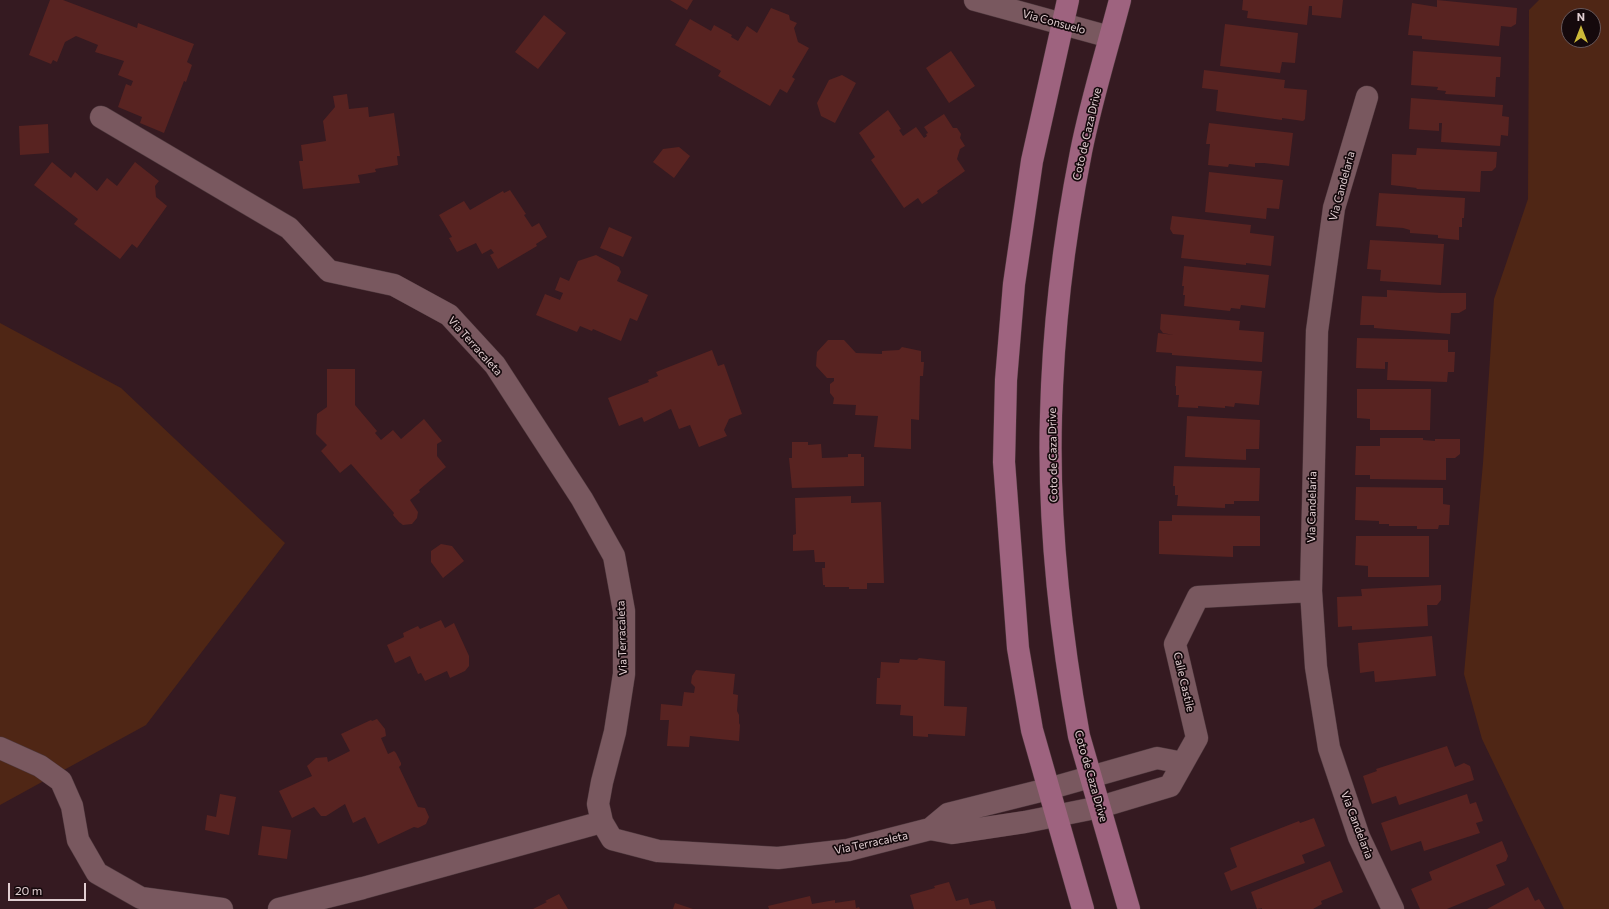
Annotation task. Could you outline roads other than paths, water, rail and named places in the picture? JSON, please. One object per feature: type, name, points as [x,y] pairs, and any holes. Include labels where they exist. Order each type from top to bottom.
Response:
[{"type":"main road","points":[[1068,0],[1032,161],[1014,284],[1006,380],[1004,462],[1018,648],[1032,730],[1083,909]]},
{"type":"main road","name":"Coto de Caza Drive","points":[[1120,0],[1081,150],[1067,232],[1051,415],[1052,482],[1056,559],[1073,706],[1078,736],[1129,909]]},
{"type":"street","name":"Via Consuelo","points":[[975,0],[1110,37]]},
{"type":"street","name":"Via Candelaria","points":[[1367,98],[1334,208],[1317,331],[1311,591],[1316,667],[1329,748],[1359,837],[1393,909]]},
{"type":"street","name":"Via Terracaleta","points":[[101,117],[289,228],[329,271],[394,286],[449,315],[495,365],[582,499],[614,556],[624,611],[624,674],[615,732],[598,804],[602,822],[612,839],[658,851],[778,858],[848,850],[930,829],[952,833],[1057,816]]},
{"type":"street","name":"Calle Castile","points":[[1057,816],[1100,807],[1170,786],[1197,738],[1175,644],[1198,597],[1311,591]]},
{"type":"street","points":[[0,748],[40,766],[61,782],[72,806],[78,840],[97,873],[141,898],[222,909]]},
{"type":"street","points":[[1048,789],[1157,758],[1183,763]]},
{"type":"street","name":"Via Terracaleta","points":[[930,829],[948,814],[1048,789]]},
{"type":"street","points":[[279,909],[370,886],[602,822]]}]
